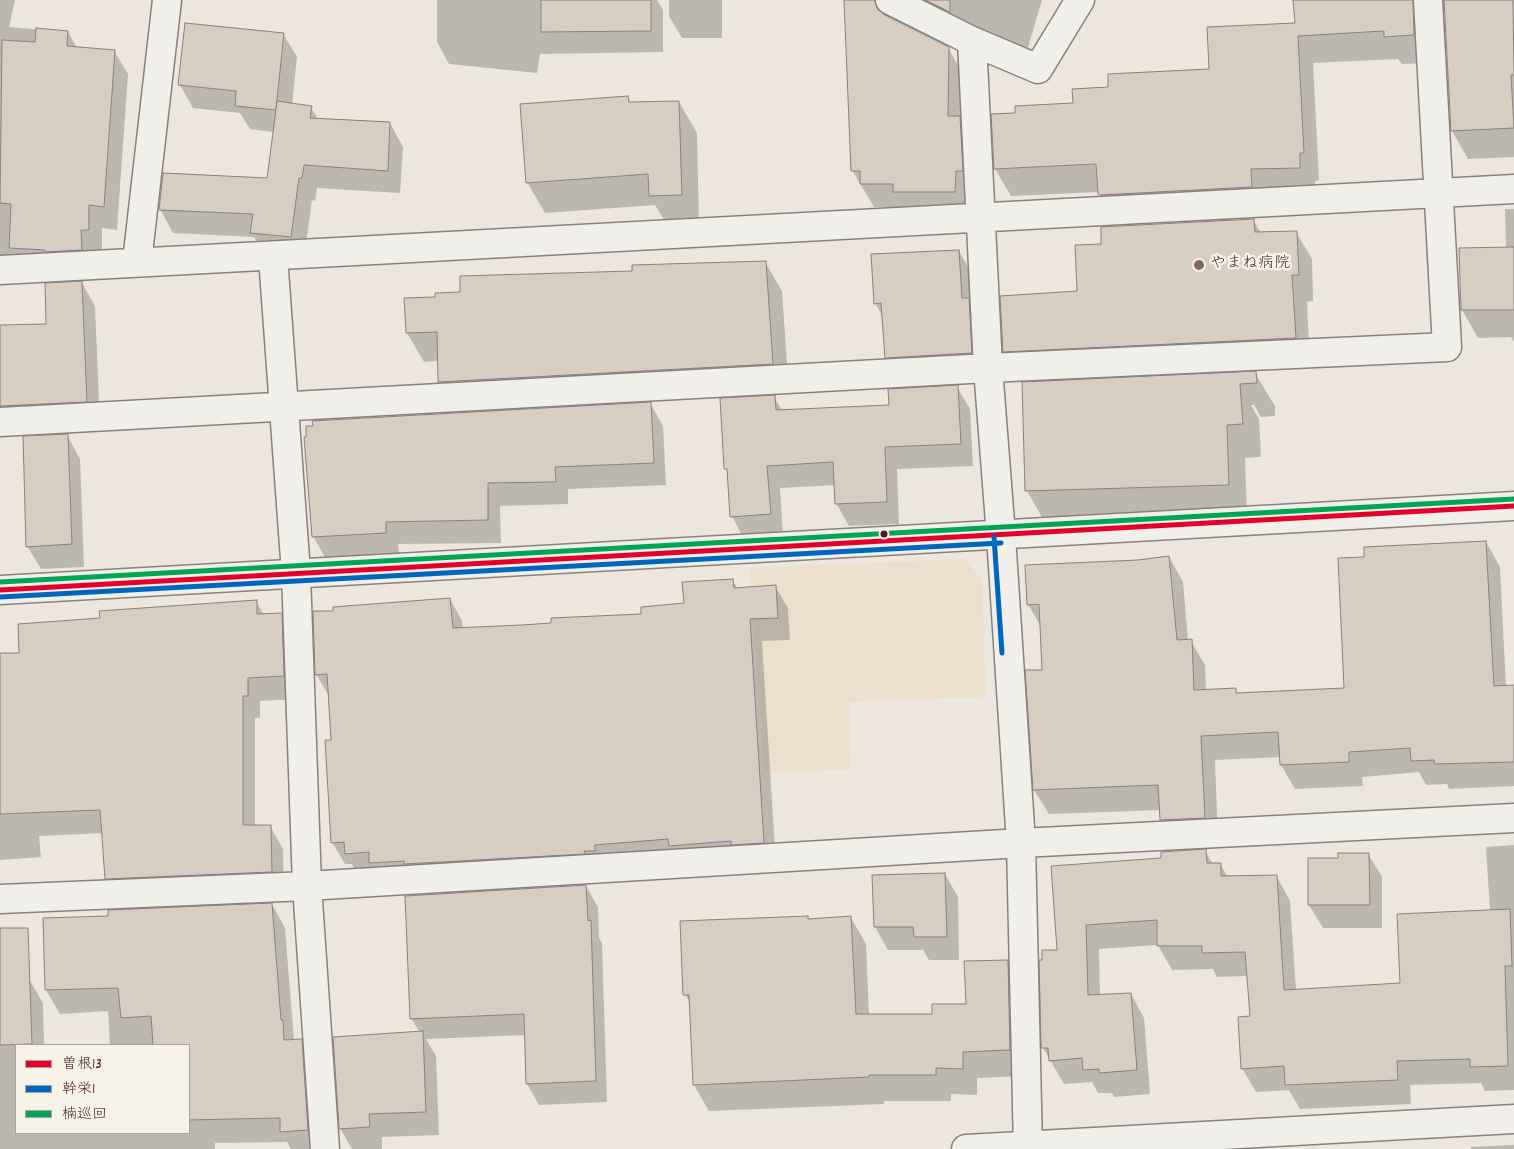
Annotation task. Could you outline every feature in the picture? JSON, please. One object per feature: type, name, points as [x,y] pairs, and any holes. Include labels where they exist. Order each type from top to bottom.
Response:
[{"type":"street","points":[[137,262],[167,0]]},
{"type":"street","points":[[890,0],[972,41],[1038,69],[1080,0]]},
{"type":"street","points":[[0,422],[988,368],[1447,347],[1437,194],[1428,0]]},
{"type":"street","points":[[972,41],[988,368],[1021,843],[1028,1147]]},
{"type":"street","points":[[0,270],[1514,189]]},
{"type":"street","points":[[273,256],[296,573],[307,886],[325,1149]]},
{"type":"street","points":[[0,590],[1001,536],[1514,506]]},
{"type":"street","points":[[0,899],[307,886],[1021,843],[1514,818]]},
{"type":"street","points":[[966,1149],[1514,1119]]},
{"type":"shaded area","points":[[964,559],[982,579],[986,697],[849,702],[851,769],[764,774],[749,568]]},
{"type":"building","points":[[541,0],[651,0],[651,31],[541,32]]},
{"type":"building","points":[[844,0],[875,0],[877,8],[883,14],[949,47],[948,116],[960,116],[963,171],[956,171],[955,192],[893,192],[893,184],[860,184],[860,171],[851,171]]},
{"type":"building","points":[[925,0],[950,0],[950,12]]},
{"type":"building","points":[[1293,0],[1413,0],[1414,35],[1384,37],[1384,31],[1298,36],[1304,153],[1300,153],[1300,168],[1251,169],[1252,187],[1100,195],[1098,194],[1096,164],[994,169],[991,114],[1015,113],[1015,106],[1073,103],[1072,89],[1108,87],[1108,74],[1209,69],[1207,27],[1295,23]]},
{"type":"building","points":[[1444,0],[1513,0],[1514,75],[1511,75],[1514,128],[1451,131]]},
{"type":"building","points":[[185,23],[284,33],[276,109],[277,101],[312,106],[310,118],[390,122],[388,171],[304,165],[302,178],[299,178],[291,237],[250,233],[253,214],[159,210],[163,173],[267,178],[276,110],[235,106],[236,91],[178,85]]},
{"type":"building","points":[[36,28],[68,31],[67,46],[115,50],[104,207],[89,205],[89,230],[81,230],[82,250],[45,252],[45,250],[9,248],[11,204],[0,203],[2,40],[35,42]]},
{"type":"building","points":[[628,96],[629,102],[679,101],[682,195],[649,196],[648,174],[526,183],[520,104]]},
{"type":"building","points":[[1254,219],[1255,232],[1297,231],[1299,275],[1292,275],[1296,338],[1003,352],[1000,296],[1077,291],[1075,245],[1101,244],[1101,227]]},
{"type":"building","points":[[1514,247],[1514,310],[1461,310],[1459,248]]},
{"type":"building","points":[[959,250],[962,298],[969,298],[972,353],[885,358],[881,303],[874,304],[871,254]]},
{"type":"building","points":[[766,261],[773,364],[438,382],[437,332],[406,333],[404,298],[435,297],[435,293],[460,292],[460,276],[632,271],[632,265]]},
{"type":"building","points":[[82,281],[87,402],[0,406],[0,325],[46,324],[45,283]]},
{"type":"building","points":[[1256,371],[1257,383],[1240,384],[1243,424],[1227,425],[1229,485],[1025,491],[1022,382]]},
{"type":"building","points":[[958,385],[961,444],[885,447],[887,502],[835,504],[833,462],[767,466],[771,514],[730,517],[727,469],[724,469],[720,398],[775,395],[776,410],[889,405],[888,389]]},
{"type":"building","points":[[651,402],[654,463],[555,467],[556,482],[488,483],[488,520],[386,522],[386,533],[312,537],[304,437],[306,437],[306,426],[313,426],[312,421]]},
{"type":"building","points":[[68,434],[72,544],[26,547],[23,436]]},
{"type":"building","points":[[1486,541],[1494,686],[1514,685],[1514,762],[1434,764],[1434,760],[1411,761],[1410,748],[1349,752],[1349,762],[1280,765],[1278,732],[1201,736],[1205,818],[1160,820],[1158,785],[1033,790],[1025,670],[1042,670],[1039,604],[1027,605],[1025,565],[1138,560],[1169,556],[1177,640],[1192,639],[1194,690],[1236,688],[1236,693],[1344,688],[1338,558],[1364,557],[1364,547]]},
{"type":"building","points":[[733,579],[734,588],[776,585],[778,618],[750,619],[764,843],[731,845],[731,841],[669,846],[668,839],[595,845],[595,851],[584,851],[585,854],[404,864],[404,861],[369,863],[369,852],[345,854],[344,842],[331,843],[325,740],[331,740],[327,674],[315,675],[313,611],[333,611],[333,607],[450,598],[453,628],[551,623],[551,618],[641,614],[641,607],[684,603],[682,582]]},
{"type":"building","points":[[257,600],[257,614],[282,613],[284,676],[248,678],[248,696],[243,696],[243,825],[271,825],[272,872],[105,879],[100,810],[0,814],[0,653],[19,653],[18,624],[100,618],[99,611]]},
{"type":"building","points":[[1206,849],[1207,863],[1221,863],[1221,876],[1277,875],[1284,990],[1400,983],[1397,914],[1510,909],[1512,966],[1505,966],[1508,1066],[1470,1067],[1470,1059],[1397,1061],[1398,1080],[1285,1085],[1284,1066],[1241,1069],[1238,1017],[1250,1016],[1245,952],[1202,953],[1202,946],[1157,946],[1157,920],[1086,925],[1088,995],[1131,993],[1137,1070],[1099,1073],[1099,1069],[1083,1070],[1082,1058],[1049,1061],[1048,1048],[1041,1048],[1039,960],[1042,960],[1042,950],[1057,950],[1051,866],[1161,858],[1161,852]]},
{"type":"building","points":[[1338,853],[1369,853],[1370,905],[1308,905],[1308,858],[1338,858]]},
{"type":"building","points":[[945,873],[947,937],[914,937],[913,927],[874,927],[872,875]]},
{"type":"building","points":[[586,885],[588,921],[591,920],[596,1081],[526,1084],[524,1014],[410,1019],[405,896]]},
{"type":"building","points":[[272,903],[284,1040],[302,1039],[308,1130],[280,1132],[280,1118],[190,1120],[190,1044],[153,1044],[151,1016],[121,1018],[118,988],[45,990],[43,918],[108,916],[108,910]]},
{"type":"building","points":[[808,916],[808,919],[851,916],[856,1014],[932,1014],[932,1004],[966,1004],[964,961],[1008,960],[1010,1050],[963,1052],[963,1069],[936,1068],[936,1075],[869,1075],[869,1077],[693,1085],[689,995],[683,995],[680,921]]},
{"type":"building","points":[[0,928],[28,928],[32,1044],[0,1045]]},
{"type":"building","points":[[423,1031],[426,1112],[369,1114],[370,1127],[339,1129],[333,1037]]},
{"type":"transit line","name":"楠巡回","points":[[0,582],[1514,499]]},
{"type":"transit line","name":"曽根13","points":[[0,590],[1514,506]]},
{"type":"transit line","name":"幹栄1","points":[[994,537],[1002,653]]},
{"type":"transit line","name":"幹栄1","points":[[0,597],[1001,543]]},
{"type":"place","name":"やまね病院","points":[[1199,265]]}]
